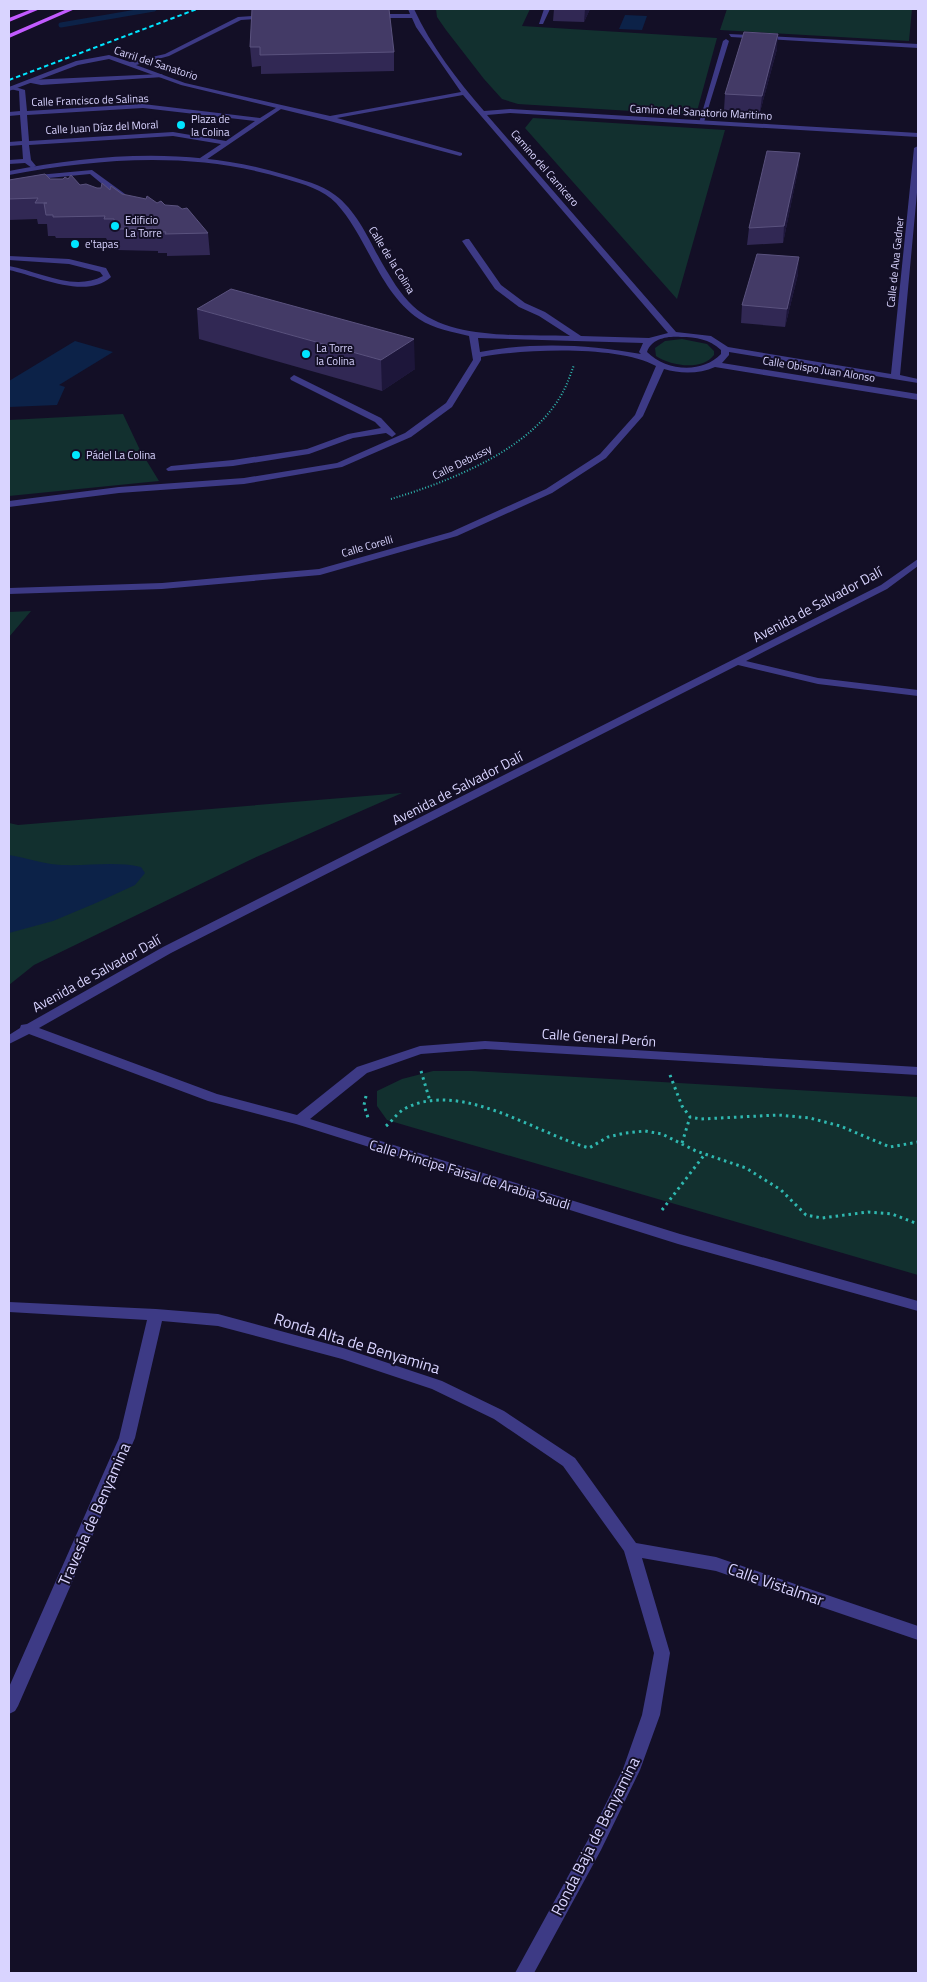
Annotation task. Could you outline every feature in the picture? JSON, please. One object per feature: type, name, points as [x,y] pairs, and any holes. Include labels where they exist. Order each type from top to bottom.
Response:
[{"type":"main road","points":[[9,20],[36,9]]},
{"type":"main road","points":[[9,36],[72,9]]},
{"type":"street","points":[[541,23],[547,9]]},
{"type":"street","points":[[259,18],[262,10]]},
{"type":"street","points":[[366,16],[412,12]]},
{"type":"street","name":"Camino del Carnicero","points":[[412,12],[465,93],[674,334]]},
{"type":"street","points":[[132,64],[167,55],[240,18],[277,17]]},
{"type":"street","points":[[731,35],[918,46]]},
{"type":"street","points":[[701,122],[726,42]]},
{"type":"street","name":"Carril del Sanatorio","points":[[10,89],[76,63],[109,57],[183,84],[328,118],[460,154]]},
{"type":"street","points":[[29,82],[41,83],[161,76]]},
{"type":"street","points":[[10,89],[22,90],[27,160],[34,168]]},
{"type":"street","name":"Carril del Sanatorio","points":[[328,118],[465,93]]},
{"type":"street","name":"Calle Francisco de Salinas","points":[[9,114],[143,106],[260,120]]},
{"type":"street","points":[[203,160],[225,143],[281,107]]},
{"type":"street","name":"Camino del Sanatorio Maritimo","points":[[482,113],[510,111],[918,135]]},
{"type":"street","name":"Calle Juan Díaz del Moral","points":[[9,144],[173,134],[225,143]]},
{"type":"street","name":"Calle de Ava Gadner","points":[[895,378],[918,148]]},
{"type":"street","name":"Calle de la Colina","points":[[9,173],[107,158],[203,160],[272,171],[336,198],[356,221],[402,299],[423,318],[473,335]]},
{"type":"street","points":[[9,162],[27,160]]},
{"type":"street","points":[[9,184],[38,177],[92,172],[122,196]]},
{"type":"street","points":[[466,240],[498,287],[508,296],[560,325],[577,337]]},
{"type":"street","points":[[9,258],[63,261],[94,266],[103,270],[107,277],[100,283],[82,285],[9,268]]},
{"type":"street","points":[[9,504],[119,490],[244,481],[339,465],[408,435],[449,405],[477,360],[473,335],[577,337],[650,341],[674,334]]},
{"type":"street","name":"Calle Obispo Juan Alonso","points":[[674,334],[694,335],[712,339],[725,349],[918,381]]},
{"type":"street","points":[[647,358],[644,352],[645,346],[650,341]]},
{"type":"street","points":[[715,364],[722,360],[725,355],[725,349]]},
{"type":"street","points":[[477,355],[500,350],[576,350],[624,353],[647,358]]},
{"type":"street","name":"Calle Obispo Juan Alonso","points":[[647,358],[660,365],[684,369],[715,364],[918,397]]},
{"type":"street","name":"Calle Corelli","points":[[9,592],[162,586],[320,572],[454,534],[549,491],[603,456],[640,416],[660,365]]},
{"type":"street","points":[[294,378],[378,420],[398,440]]},
{"type":"street","points":[[171,468],[233,463],[309,451],[351,436],[388,430]]},
{"type":"street","name":"Avenida de Salvador Dalí","points":[[9,1040],[26,1028],[167,950],[740,662],[884,587],[918,562]]},
{"type":"street","points":[[740,662],[818,681],[918,693]]},
{"type":"street","name":"Calle Principe Faisal de Arabia Saudi","points":[[26,1028],[213,1098],[299,1120],[678,1239],[918,1306]]},
{"type":"street","name":"Calle General Perón","points":[[299,1120],[362,1070],[420,1050],[485,1044],[918,1071]]},
{"type":"street","name":"Ronda Alta de Benyamina","points":[[9,1307],[156,1314],[218,1320],[343,1354],[437,1385],[498,1414],[569,1462],[631,1548]]},
{"type":"street","name":"Travesía de Benyamina","points":[[9,1706],[127,1438],[156,1314]]},
{"type":"street","name":"Calle Vistalmar","points":[[631,1548],[716,1564],[918,1633]]},
{"type":"street","name":"Ronda Baja de Benyamina","points":[[524,1973],[595,1844],[631,1770],[651,1715],[662,1654],[631,1548]]},
{"type":"path","name":"Calle Debussy","points":[[391,499],[446,481],[487,461],[518,441],[555,404],[574,368],[576,350]]},
{"type":"path","points":[[420,1065],[430,1102]]},
{"type":"path","points":[[670,1075],[682,1106],[690,1117],[778,1115],[810,1118],[840,1126],[890,1147],[918,1142]]},
{"type":"path","points":[[366,1091],[364,1105],[370,1122],[389,1131]]},
{"type":"path","points":[[384,1129],[403,1110],[439,1099],[467,1101],[504,1113],[553,1136],[589,1148],[608,1137],[645,1131],[662,1134],[704,1154],[746,1168],[781,1190],[806,1215],[822,1218],[868,1212],[892,1214],[918,1224]]},
{"type":"path","points":[[682,1143],[690,1117]]},
{"type":"path","points":[[662,1210],[704,1154]]},
{"type":"path","points":[[652,1208],[671,1213]]},
{"type":"green space","points":[[436,9],[530,9],[522,26],[717,38],[696,115],[518,104],[502,99],[484,79],[437,17]]},
{"type":"green space","points":[[727,9],[912,9],[909,41],[720,30]]},
{"type":"green space","points":[[533,118],[725,130],[677,299],[525,128]]},
{"type":"green space","points":[[682,339],[707,344],[714,351],[714,355],[709,360],[694,365],[678,364],[656,356],[655,348],[665,341]]},
{"type":"green space","name":"Pádel La Colina","points":[[123,414],[140,450],[159,481],[9,496],[9,420]]},
{"type":"green space","points":[[31,611],[9,637],[9,612]]},
{"type":"green space","points":[[402,793],[252,859],[34,965],[9,985],[9,823],[18,825]]},
{"type":"green space","points":[[433,1071],[472,1071],[918,1097],[918,1275],[387,1120],[377,1106],[377,1091],[402,1079]]},
{"type":"water","points":[[625,15],[647,16],[642,30],[619,29]]},
{"type":"water","points":[[75,341],[113,352],[59,385],[65,387],[57,405],[9,407],[9,381]]},
{"type":"water","points":[[9,855],[62,865],[130,865],[141,867],[145,873],[135,885],[96,903],[53,921],[9,933]]},
{"type":"building","points":[[252,9],[389,9],[394,52],[260,55],[260,47],[250,47]]},
{"type":"building","points":[[744,32],[778,34],[762,96],[725,94]]},
{"type":"building","points":[[767,151],[800,153],[784,226],[749,228]]},
{"type":"building","points":[[45,174],[50,179],[63,179],[65,177],[68,179],[71,175],[80,185],[86,184],[97,188],[101,188],[102,183],[110,190],[111,186],[122,194],[146,199],[147,196],[157,203],[161,201],[165,205],[178,206],[182,209],[187,208],[208,233],[165,234],[166,232],[156,232],[157,229],[115,229],[114,219],[104,219],[105,216],[53,217],[53,215],[46,215],[44,203],[35,203],[38,198],[9,199],[9,180]]},
{"type":"building","points":[[757,254],[799,257],[787,309],[742,305]]},
{"type":"building","points":[[231,289],[414,339],[381,360],[197,309]]},
{"type":"waterway","points":[[61,25],[154,9]]},
{"type":"railway","points":[[9,80],[197,9]]},
{"type":"place","name":"Plaza de la Colina","points":[[181,125]]},
{"type":"place","name":"Edificio La Torre","points":[[115,226]]},
{"type":"place","name":"e'tapas","points":[[75,244]]},
{"type":"place","name":"La Torre la Colina","points":[[306,354]]},
{"type":"place","name":"Pádel La Colina","points":[[76,455]]}]
